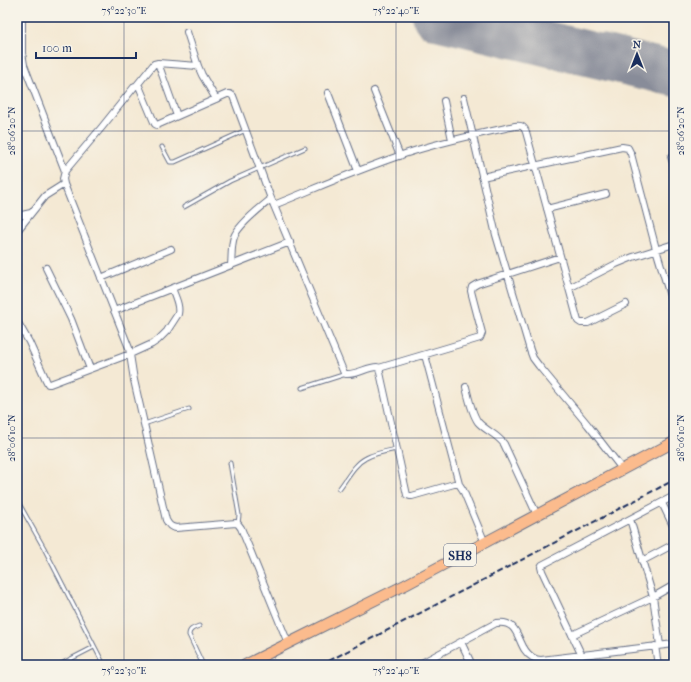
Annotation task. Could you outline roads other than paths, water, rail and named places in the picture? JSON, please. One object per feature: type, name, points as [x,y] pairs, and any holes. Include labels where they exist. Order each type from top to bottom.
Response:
[{"type":"main road","name":"SH8","points":[[245,665],[405,585],[674,442]]},
{"type":"street","points":[[22,17],[20,57],[65,171]]},
{"type":"street","points":[[187,32],[198,66],[216,99]]},
{"type":"street","points":[[198,66],[158,63],[152,65],[65,171],[63,179],[125,337],[166,520],[171,527],[176,528],[238,524],[241,528],[288,643]]},
{"type":"street","points":[[158,63],[177,116]]},
{"type":"street","points":[[137,85],[140,88],[156,125],[227,94],[232,95],[272,202],[346,374],[372,367],[378,368],[480,338],[482,334],[472,295],[472,287],[476,284],[560,257]]},
{"type":"street","points":[[374,91],[400,156]]},
{"type":"street","points":[[328,93],[358,171]]},
{"type":"street","points":[[464,98],[496,235],[526,340],[533,358],[622,469]]},
{"type":"street","points":[[444,101],[452,140]]},
{"type":"street","points":[[232,265],[232,243],[236,232],[241,226],[272,202],[417,150],[473,135],[521,126],[524,127],[526,132],[536,166],[578,321],[581,323],[588,323],[626,304]]},
{"type":"street","points":[[482,177],[622,147],[628,148],[632,154],[656,249],[673,306]]},
{"type":"street","points":[[671,157],[674,166]]},
{"type":"street","points":[[17,232],[46,196],[64,184]]},
{"type":"street","points":[[547,209],[606,194]]},
{"type":"street","points":[[17,216],[31,213]]},
{"type":"street","points":[[114,311],[290,242]]},
{"type":"street","points":[[569,288],[627,259],[674,244]]},
{"type":"street","points":[[101,278],[171,249]]},
{"type":"street","points":[[46,268],[71,319],[90,370]]},
{"type":"street","points":[[17,321],[29,342],[48,384],[52,384],[130,354],[158,340],[167,331],[179,311],[178,302],[172,288]]},
{"type":"street","points":[[425,355],[459,484],[485,542]]},
{"type":"street","points":[[378,368],[408,496],[459,484]]},
{"type":"street","points":[[466,387],[476,418],[482,425],[501,439],[537,515]]},
{"type":"street","points":[[582,656],[542,570],[542,565],[674,496]]},
{"type":"street","points":[[662,503],[674,528]]},
{"type":"street","points":[[630,519],[653,597],[658,665]]},
{"type":"street","points":[[642,560],[674,544]]},
{"type":"street","points":[[572,635],[653,597],[674,585]]},
{"type":"street","points":[[418,665],[496,623],[502,622],[514,628],[530,655],[542,660],[674,644]]},
{"type":"street","points":[[461,642],[472,665]]},
{"type":"street","points":[[544,665],[548,659]]},
{"type":"lane","points":[[162,147],[170,162],[175,162],[246,130]]},
{"type":"lane","points":[[184,207],[230,180],[305,148]]},
{"type":"lane","points":[[302,388],[346,374]]},
{"type":"lane","points":[[144,424],[189,409]]},
{"type":"lane","points":[[339,489],[362,460],[373,455],[397,449]]},
{"type":"lane","points":[[230,463],[239,515],[238,524]]},
{"type":"lane","points":[[17,500],[44,548],[104,665]]},
{"type":"lane","points":[[199,626],[189,631],[189,635],[203,665]]},
{"type":"lane","points":[[59,665],[94,647]]},
{"type":"lane","points":[[17,658],[21,665]]},
{"type":"railway","points":[[321,665],[674,480]]}]
